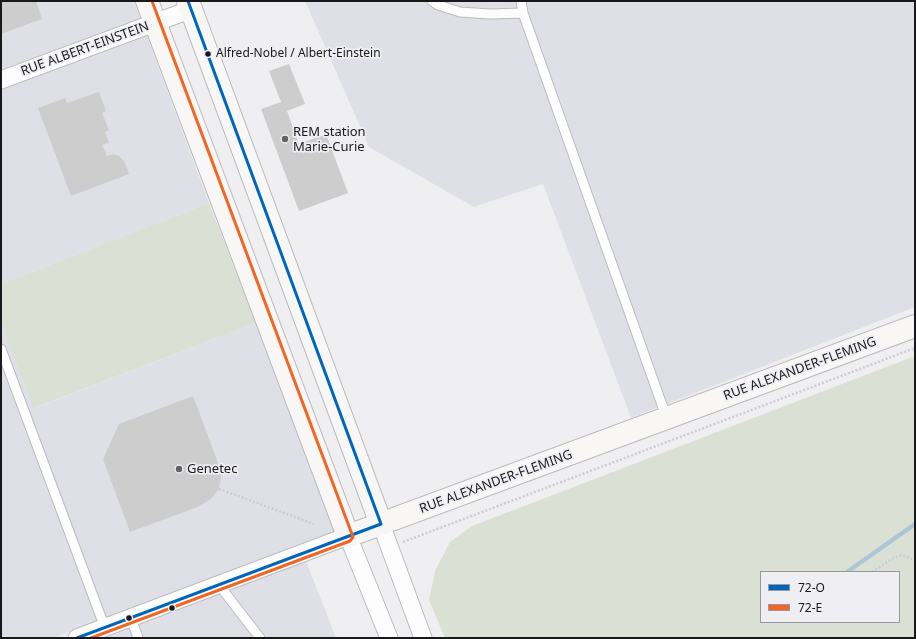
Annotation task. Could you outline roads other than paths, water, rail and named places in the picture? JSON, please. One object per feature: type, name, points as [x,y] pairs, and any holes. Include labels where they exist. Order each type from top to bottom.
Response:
[{"type":"street","points":[[147,1],[348,536],[389,638]]},
{"type":"street","points":[[190,5],[424,638]]},
{"type":"street","name":"RUE ALBERT-EINSTEIN","points":[[1,80],[156,23],[190,5]]},
{"type":"street","name":"RUE ALEXANDER-FLEMING","points":[[77,638],[915,326]]},
{"type":"lane","points":[[432,1],[438,5],[460,12],[490,14],[522,13]]},
{"type":"lane","points":[[521,1],[522,13],[667,418]]},
{"type":"lane","points":[[1,349],[105,628]]},
{"type":"lane","points":[[219,585],[260,638]]},
{"type":"lane","points":[[131,618],[138,638]]},
{"type":"waterway","points":[[848,571],[915,524]]},
{"type":"place","name":"Alfred-Nobel / Albert-Einstein","points":[[208,54]]},
{"type":"place","name":"REM station Marie-Curie","points":[[285,139]]},
{"type":"place","name":"Genetec","points":[[179,469]]}]
